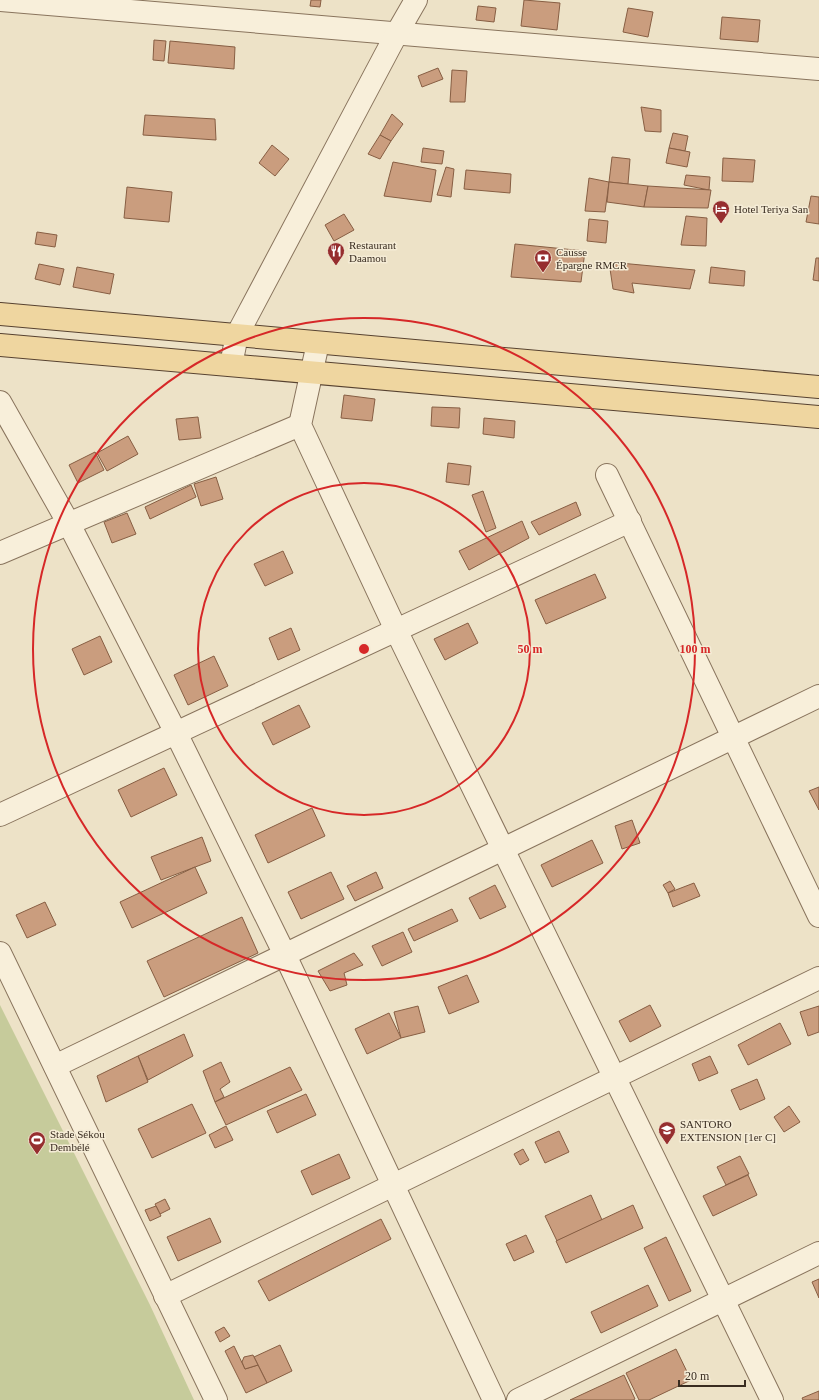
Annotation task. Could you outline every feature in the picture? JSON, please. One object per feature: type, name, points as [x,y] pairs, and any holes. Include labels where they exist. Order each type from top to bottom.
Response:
[{"type":"main road","points":[[0,314],[819,387]]},
{"type":"main road","points":[[0,344],[819,417]]},
{"type":"street","points":[[0,0],[819,69]]},
{"type":"street","points":[[232,365],[236,334],[416,0]]},
{"type":"street","points":[[318,343],[300,425],[396,630],[772,1400]]},
{"type":"street","points":[[0,402],[69,524],[176,733],[285,955],[392,1186],[494,1400]]},
{"type":"street","points":[[0,553],[300,425]]},
{"type":"street","points":[[607,475],[819,916]]},
{"type":"street","points":[[0,815],[630,521]]},
{"type":"street","points":[[55,1066],[819,696]]},
{"type":"street","points":[[0,954],[216,1400]]},
{"type":"street","points":[[165,1296],[819,978]]},
{"type":"street","points":[[518,1400],[819,1254]]},
{"type":"green space","name":"Stade Sékou Dembélé","points":[[0,1005],[150,1305],[194,1400],[0,1400]]},
{"type":"building","points":[[311,0],[321,0],[320,7],[310,6]]},
{"type":"building","points":[[524,0],[560,3],[557,30],[521,26]]},
{"type":"building","points":[[478,6],[496,8],[494,22],[476,20]]},
{"type":"building","points":[[628,8],[653,12],[648,37],[623,32]]},
{"type":"building","points":[[722,17],[760,20],[758,42],[720,39]]},
{"type":"building","points":[[154,40],[166,41],[164,61],[153,60]]},
{"type":"building","points":[[170,41],[235,47],[234,69],[168,63]]},
{"type":"building","points":[[438,68],[443,79],[422,87],[418,76]]},
{"type":"building","points":[[452,70],[467,71],[465,102],[450,102]]},
{"type":"building","points":[[641,107],[661,110],[661,132],[645,131]]},
{"type":"building","points":[[392,114],[403,124],[391,141],[380,135]]},
{"type":"building","points":[[145,115],[215,119],[216,140],[143,135]]},
{"type":"building","points":[[673,133],[688,136],[685,151],[669,148]]},
{"type":"building","points":[[380,135],[391,141],[380,159],[368,154]]},
{"type":"building","points":[[272,145],[289,159],[275,176],[259,163]]},
{"type":"building","points":[[423,148],[444,151],[442,164],[421,162]]},
{"type":"building","points":[[669,148],[690,152],[687,167],[666,163]]},
{"type":"building","points":[[612,157],[630,159],[628,184],[609,182]]},
{"type":"building","points":[[723,158],[755,160],[753,182],[722,181]]},
{"type":"building","points":[[393,162],[436,170],[431,202],[384,196]]},
{"type":"building","points":[[446,167],[454,169],[451,197],[437,195]]},
{"type":"building","points":[[466,170],[511,174],[510,193],[464,189]]},
{"type":"building","points":[[686,175],[710,177],[709,190],[684,185]]},
{"type":"building","points":[[589,178],[609,182],[605,212],[585,211]]},
{"type":"building","points":[[609,182],[648,186],[644,207],[607,202]]},
{"type":"building","points":[[648,186],[711,190],[708,208],[644,207]]},
{"type":"building","points":[[127,187],[172,192],[169,222],[124,218]]},
{"type":"building","points":[[811,196],[819,197],[819,224],[806,222]]},
{"type":"building","points":[[344,214],[354,230],[334,241],[325,225]]},
{"type":"building","points":[[686,216],[707,218],[706,246],[681,245]]},
{"type":"building","points":[[589,219],[608,221],[606,243],[587,241]]},
{"type":"building","points":[[37,232],[57,235],[55,247],[35,244]]},
{"type":"building","points":[[515,244],[585,251],[581,282],[511,277]]},
{"type":"building","points":[[816,258],[819,258],[819,281],[813,280]]},
{"type":"building","points":[[609,262],[695,270],[690,289],[632,283],[634,293],[613,289]]},
{"type":"building","points":[[39,264],[64,269],[60,285],[35,279]]},
{"type":"building","points":[[77,267],[114,274],[110,294],[73,287]]},
{"type":"building","points":[[711,267],[745,271],[744,286],[709,283]]},
{"type":"building","points":[[344,395],[375,399],[372,421],[341,418]]},
{"type":"building","points":[[432,407],[460,408],[459,428],[431,426]]},
{"type":"building","points":[[198,417],[201,438],[179,440],[176,419]]},
{"type":"building","points":[[484,418],[515,421],[514,438],[483,434]]},
{"type":"building","points":[[128,436],[138,454],[107,471],[97,453]]},
{"type":"building","points":[[95,452],[104,470],[78,483],[69,465]]},
{"type":"building","points":[[448,463],[471,466],[469,485],[446,482]]},
{"type":"building","points":[[216,477],[223,499],[201,506],[194,484]]},
{"type":"building","points":[[191,485],[196,497],[150,519],[145,507]]},
{"type":"building","points":[[483,491],[496,528],[486,532],[472,495]]},
{"type":"building","points":[[576,502],[581,515],[539,535],[531,522]]},
{"type":"building","points":[[127,513],[136,534],[112,543],[104,522]]},
{"type":"building","points":[[522,521],[529,538],[469,570],[459,551]]},
{"type":"building","points":[[283,551],[293,573],[265,586],[254,564]]},
{"type":"building","points":[[595,574],[606,598],[546,624],[535,600]]},
{"type":"building","points":[[468,623],[478,643],[445,660],[434,639]]},
{"type":"building","points":[[291,628],[300,650],[278,660],[269,638]]},
{"type":"building","points":[[100,636],[112,662],[84,675],[72,649]]},
{"type":"building","points":[[214,656],[228,686],[188,705],[174,675]]},
{"type":"building","points":[[299,705],[310,727],[273,745],[262,723]]},
{"type":"building","points":[[164,768],[177,795],[131,817],[118,790]]},
{"type":"building","points":[[819,787],[819,810],[809,791]]},
{"type":"building","points":[[312,808],[325,836],[268,863],[255,835]]},
{"type":"building","points":[[632,820],[640,843],[622,849],[615,826]]},
{"type":"building","points":[[202,837],[211,861],[161,880],[151,857]]},
{"type":"building","points":[[592,840],[603,863],[552,887],[541,865]]},
{"type":"building","points":[[195,867],[207,893],[132,928],[120,902]]},
{"type":"building","points":[[331,872],[344,899],[301,919],[288,892]]},
{"type":"building","points":[[376,872],[383,888],[355,901],[347,886]]},
{"type":"building","points":[[670,881],[675,889],[668,893],[663,885]]},
{"type":"building","points":[[694,883],[700,896],[673,907],[668,893]]},
{"type":"building","points":[[495,885],[506,907],[480,919],[469,898]]},
{"type":"building","points":[[45,902],[56,925],[27,938],[16,915]]},
{"type":"building","points":[[452,909],[458,921],[414,941],[408,929]]},
{"type":"building","points":[[242,917],[258,953],[164,997],[147,961]]},
{"type":"building","points":[[403,932],[412,952],[382,966],[372,946]]},
{"type":"building","points":[[354,953],[363,965],[344,973],[347,985],[330,991],[318,971]]},
{"type":"building","points":[[467,975],[479,1002],[449,1014],[438,987]]},
{"type":"building","points":[[650,1005],[661,1026],[630,1042],[619,1021]]},
{"type":"building","points":[[418,1006],[425,1032],[401,1038],[394,1012]]},
{"type":"building","points":[[819,1006],[819,1032],[808,1036],[800,1012]]},
{"type":"building","points":[[389,1013],[401,1038],[367,1054],[355,1029]]},
{"type":"building","points":[[780,1023],[791,1044],[748,1065],[738,1045]]},
{"type":"building","points":[[184,1034],[193,1056],[148,1080],[138,1056]]},
{"type":"building","points":[[138,1056],[148,1082],[106,1102],[97,1076]]},
{"type":"building","points":[[710,1056],[718,1073],[699,1081],[692,1064]]},
{"type":"building","points":[[221,1062],[230,1082],[220,1089],[224,1097],[215,1102],[203,1071]]},
{"type":"building","points":[[290,1067],[302,1090],[226,1125],[215,1102]]},
{"type":"building","points":[[757,1079],[765,1099],[740,1110],[731,1090]]},
{"type":"building","points":[[306,1094],[316,1115],[277,1133],[267,1111]]},
{"type":"building","points":[[192,1104],[206,1133],[152,1158],[138,1129]]},
{"type":"building","points":[[789,1106],[800,1122],[784,1132],[774,1117]]},
{"type":"building","points":[[226,1126],[233,1140],[215,1148],[209,1135]]},
{"type":"building","points":[[559,1131],[569,1152],[545,1163],[535,1142]]},
{"type":"building","points":[[523,1149],[529,1160],[520,1165],[514,1154]]},
{"type":"building","points":[[339,1154],[350,1178],[312,1195],[301,1171]]},
{"type":"building","points":[[740,1156],[749,1174],[726,1185],[717,1167]]},
{"type":"building","points":[[748,1175],[757,1195],[713,1216],[703,1196]]},
{"type":"building","points":[[591,1195],[602,1220],[557,1241],[545,1216]]},
{"type":"building","points":[[165,1199],[170,1209],[160,1214],[155,1204]]},
{"type":"building","points":[[633,1205],[643,1228],[566,1263],[556,1241]]},
{"type":"building","points":[[156,1206],[161,1216],[150,1221],[145,1210]]},
{"type":"building","points":[[210,1218],[221,1242],[178,1261],[167,1237]]},
{"type":"building","points":[[381,1219],[391,1239],[269,1301],[258,1281]]},
{"type":"building","points":[[526,1235],[534,1252],[514,1261],[506,1244]]},
{"type":"building","points":[[666,1237],[691,1291],[669,1301],[644,1248]]},
{"type":"building","points":[[819,1279],[819,1298],[812,1282]]},
{"type":"building","points":[[648,1285],[658,1306],[601,1333],[591,1312]]},
{"type":"building","points":[[224,1327],[230,1336],[220,1342],[215,1332]]},
{"type":"building","points":[[280,1345],[292,1371],[267,1383],[254,1357]]},
{"type":"building","points":[[234,1346],[245,1369],[258,1365],[267,1383],[246,1393],[225,1351]]},
{"type":"building","points":[[676,1349],[691,1380],[649,1400],[639,1400],[626,1373]]},
{"type":"building","points":[[253,1355],[258,1365],[245,1369],[242,1362],[244,1357]]},
{"type":"building","points":[[624,1375],[635,1399],[633,1400],[570,1400]]},
{"type":"building","points":[[819,1391],[819,1400],[803,1400],[802,1398]]},
{"type":"place","name":"Hotel Teriya San","points":[[721,224]]},
{"type":"place","name":"Restaurant Daamou","points":[[336,266]]},
{"type":"place","name":"Causse Épargne RMCR","points":[[543,273]]},
{"type":"place","name":"SANTORO EXTENSION [1er C]","points":[[667,1145]]},
{"type":"place","name":"Stade Sékou Dembélé","points":[[37,1155]]}]
